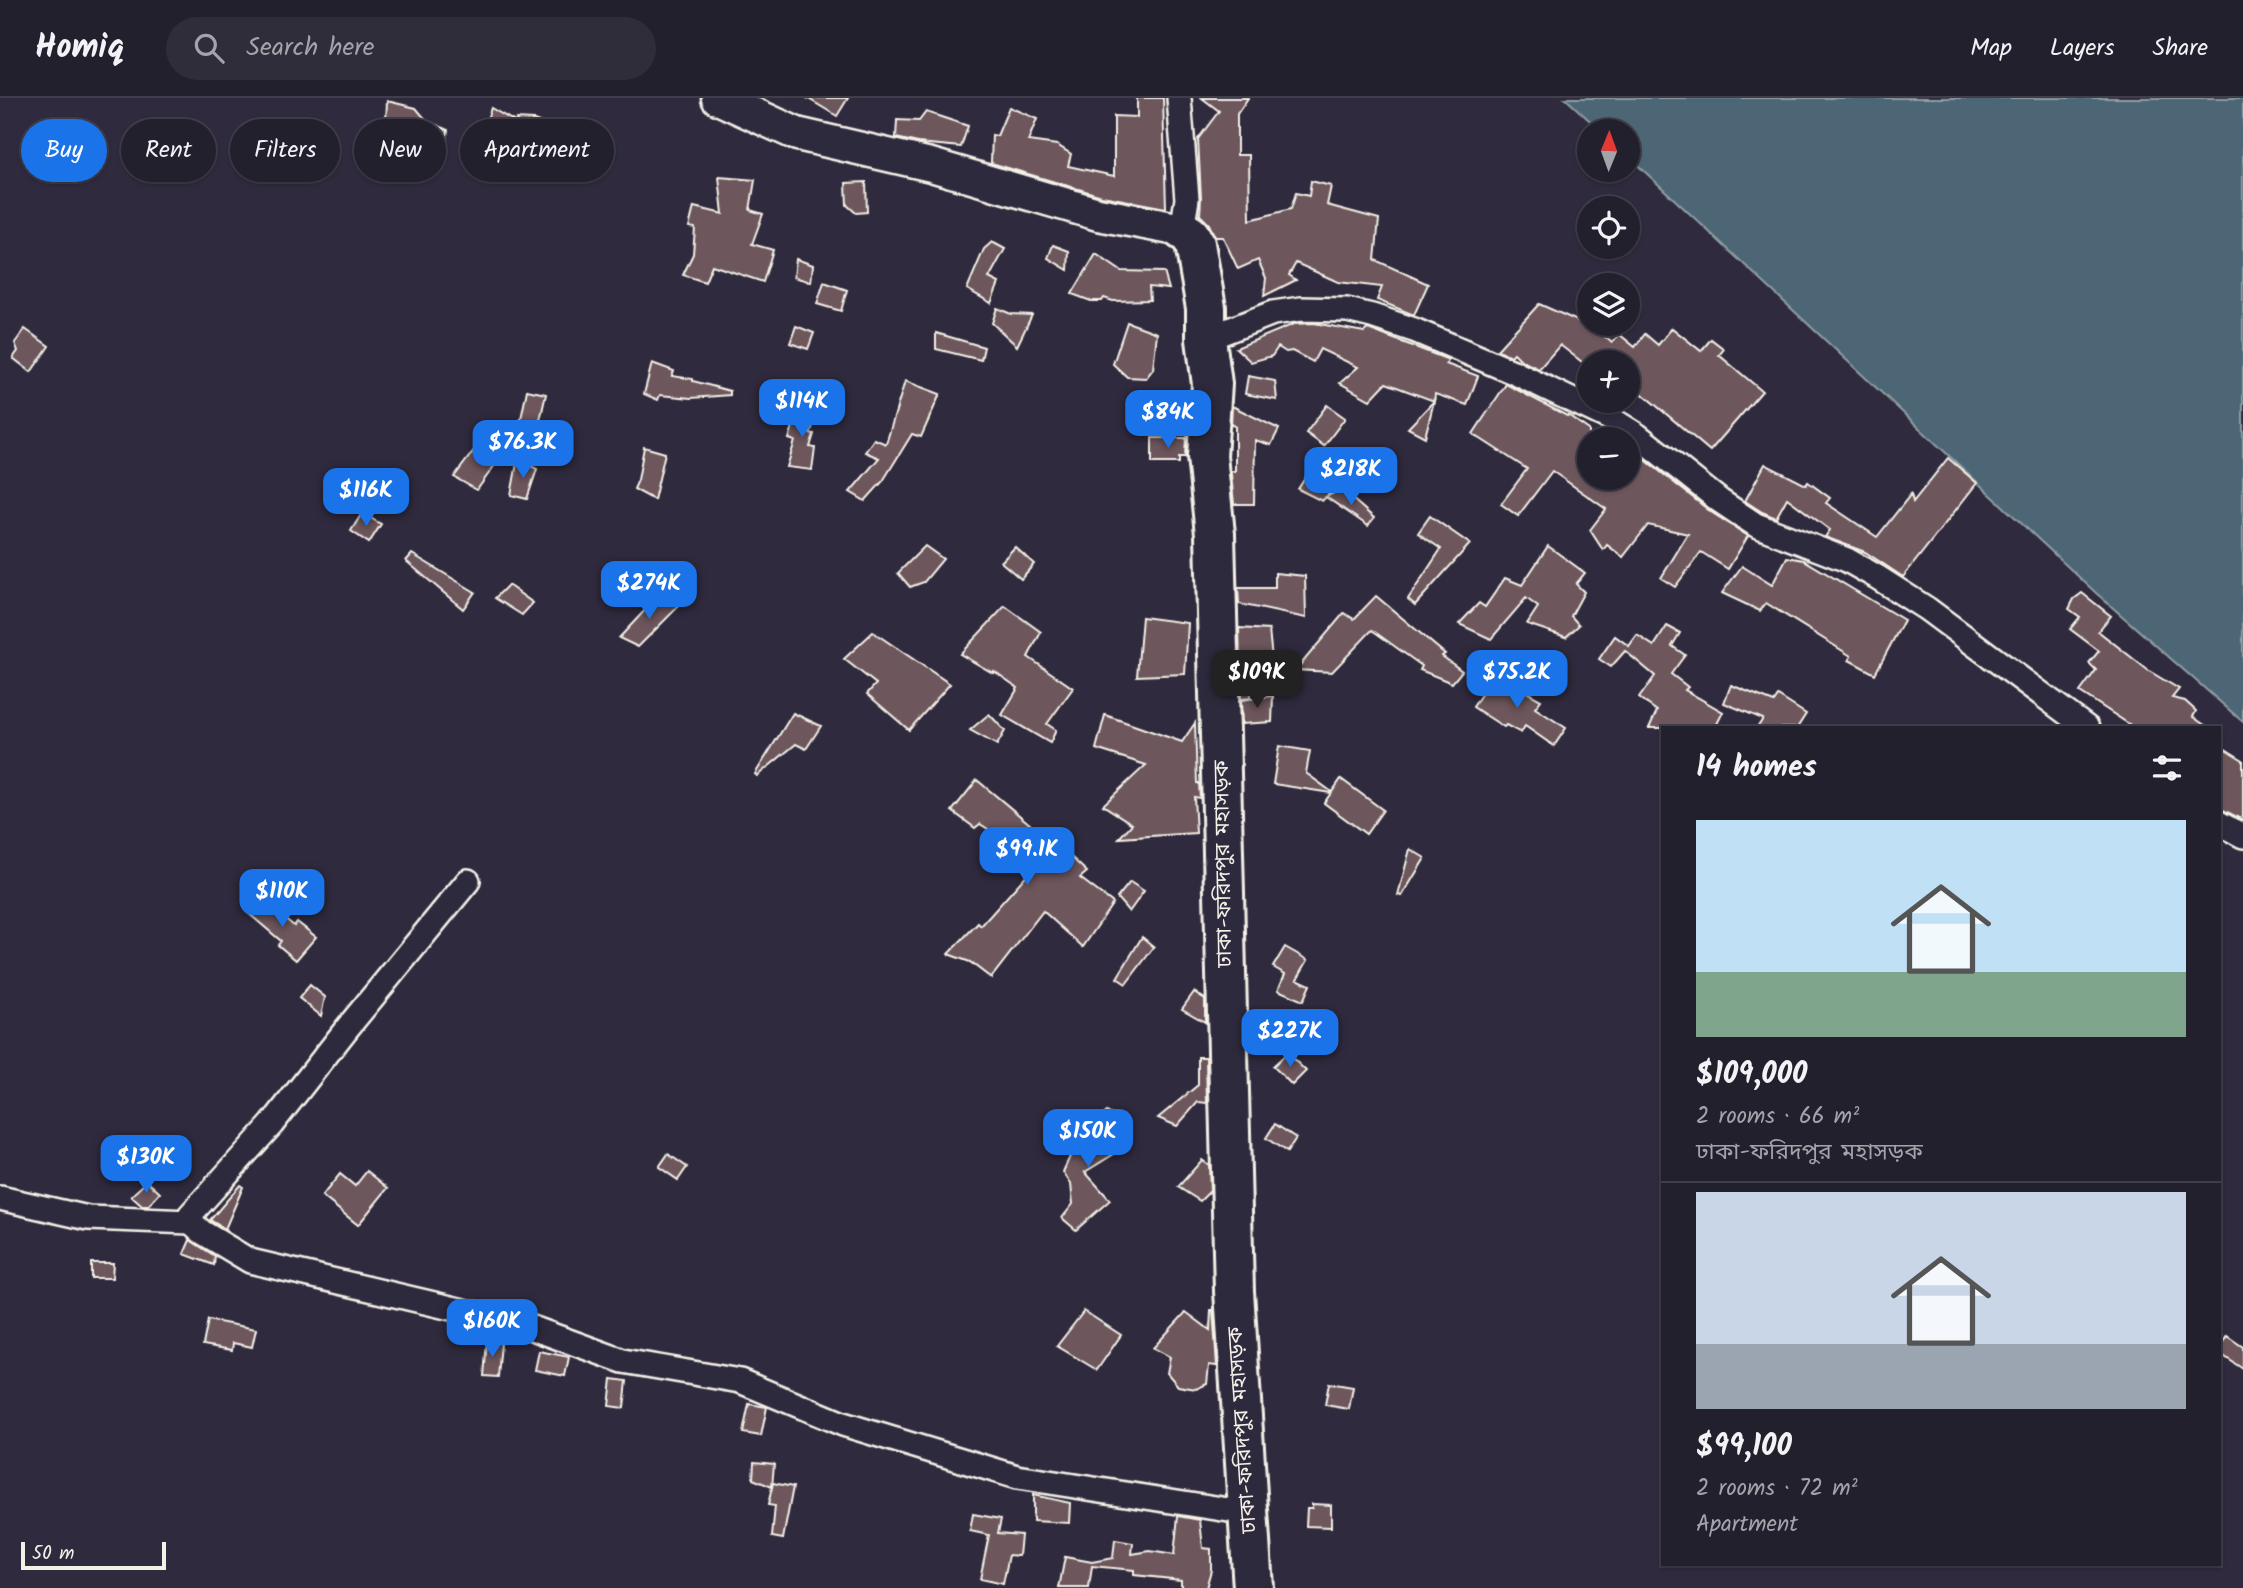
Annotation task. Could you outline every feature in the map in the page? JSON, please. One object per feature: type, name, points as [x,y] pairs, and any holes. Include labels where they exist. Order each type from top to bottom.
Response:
[{"type":"highway","name":"ঢাকা-ফরিদপুর মহাসড়ক","points":[[1182,230],[1190,235],[1195,244],[1206,308],[1206,339],[1212,384],[1207,456],[1215,534],[1234,1291],[1253,1588]]},
{"type":"street","points":[[718,98],[797,134],[931,165],[1098,214],[1182,230],[1187,199],[1179,98]]},
{"type":"street","points":[[1206,339],[1273,313],[1301,309],[1347,310],[1414,330],[1513,372],[1613,420],[1637,435],[1720,501],[1756,525],[1847,560],[1877,578],[1927,609],[2084,726]]},
{"type":"street","points":[[2221,824],[2243,836]]},
{"type":"street","points":[[468,881],[272,1124],[190,1215],[191,1222],[202,1232],[250,1261],[524,1325],[623,1361],[740,1381],[843,1424],[1017,1477],[1248,1513]]},
{"type":"street","points":[[0,1198],[88,1218],[191,1222]]},
{"type":"water","points":[[1565,98],[2243,98],[2243,722],[2096,593],[1640,167],[1640,119],[1588,119]]},
{"type":"building","points":[[807,98],[848,98],[837,116]]},
{"type":"building","points":[[1137,98],[1163,98],[1166,208],[1102,196],[991,163],[992,135],[997,136],[1009,107],[1037,119],[1028,141],[1057,145],[1071,154],[1068,166],[1114,176],[1114,116],[1137,117]]},
{"type":"building","points":[[1202,98],[1248,98],[1237,114],[1237,155],[1249,155],[1250,220],[1291,209],[1296,193],[1309,196],[1311,181],[1331,186],[1327,205],[1379,219],[1375,260],[1428,284],[1414,315],[1377,300],[1382,287],[1338,282],[1296,263],[1289,275],[1296,280],[1264,296],[1266,278],[1258,260],[1238,269],[1223,237],[1215,237],[1209,224],[1200,215],[1198,139],[1219,111]]},
{"type":"building","points":[[387,101],[416,108],[425,119],[386,119]]},
{"type":"building","points":[[491,108],[510,119],[487,119]]},
{"type":"building","points":[[926,112],[968,126],[961,147],[896,138],[897,120],[919,121]]},
{"type":"building","points":[[719,177],[755,180],[750,210],[763,214],[752,244],[773,250],[763,282],[712,265],[705,282],[683,275],[693,254],[695,228],[689,227],[694,207],[723,214]]},
{"type":"building","points":[[866,182],[867,212],[856,213],[847,205],[846,183]]},
{"type":"building","points":[[992,242],[1005,249],[989,278],[999,283],[991,303],[967,289],[984,249]]},
{"type":"building","points":[[1053,245],[1069,251],[1068,270],[1048,258]]},
{"type":"building","points":[[1096,254],[1121,271],[1164,272],[1169,289],[1149,287],[1150,300],[1113,301],[1104,298],[1102,301],[1091,301],[1072,294]]},
{"type":"building","points":[[796,259],[813,265],[811,282],[794,277]]},
{"type":"building","points":[[824,282],[847,290],[841,311],[817,304]]},
{"type":"building","points":[[1539,304],[1577,321],[1577,336],[1604,336],[1612,343],[1617,336],[1621,336],[1635,347],[1645,334],[1658,345],[1672,328],[1701,351],[1711,339],[1724,349],[1719,355],[1762,391],[1710,451],[1640,392],[1640,350],[1577,350],[1577,358],[1560,345],[1539,369],[1522,361],[1514,353],[1511,356],[1497,350]]},
{"type":"building","points":[[997,308],[1011,314],[1032,315],[1017,346],[992,323]]},
{"type":"building","points":[[1127,322],[1157,333],[1153,369],[1146,378],[1127,377],[1113,364]]},
{"type":"building","points":[[1314,323],[1364,332],[1368,329],[1449,360],[1446,364],[1478,376],[1467,405],[1435,394],[1434,401],[1386,383],[1370,400],[1340,383],[1358,367],[1320,349],[1313,362],[1278,347],[1272,356],[1251,362],[1236,348],[1294,324]]},
{"type":"building","points":[[796,326],[814,333],[808,349],[790,343]]},
{"type":"building","points":[[25,329],[49,346],[31,372],[13,358],[18,351],[15,343]]},
{"type":"building","points":[[936,333],[984,347],[981,360],[936,349]]},
{"type":"building","points":[[652,363],[674,371],[672,376],[693,379],[730,391],[730,395],[691,398],[660,395],[658,400],[644,394]]},
{"type":"building","points":[[1248,376],[1275,381],[1277,400],[1245,394]]},
{"type":"building","points":[[905,381],[940,394],[921,437],[912,434],[883,481],[865,501],[850,492],[879,458],[865,452],[874,439],[886,444]]},
{"type":"building","points":[[1506,384],[1568,415],[1585,427],[1577,427],[1577,489],[1552,471],[1518,516],[1501,504],[1527,469],[1473,434]]},
{"type":"building","points":[[527,390],[546,394],[535,442],[522,439],[525,423],[518,433]]},
{"type":"building","points":[[1434,401],[1425,437],[1408,428]]},
{"type":"building","points":[[1327,405],[1345,418],[1324,446],[1306,433]]},
{"type":"building","points":[[1232,406],[1279,429],[1271,445],[1255,440],[1254,504],[1234,504],[1231,471],[1235,471],[1235,426],[1231,425]]},
{"type":"building","points":[[791,409],[819,413],[810,433],[814,434],[810,447],[815,448],[812,470],[787,467],[795,441],[789,439],[793,426],[786,423]]},
{"type":"building","points":[[1152,438],[1186,438],[1185,457],[1179,457],[1179,463],[1152,463]]},
{"type":"building","points":[[481,441],[502,455],[477,490],[454,477]]},
{"type":"building","points":[[644,447],[665,453],[654,500],[634,489]]},
{"type":"building","points":[[1640,456],[1711,512],[1748,536],[1728,569],[1701,552],[1675,587],[1661,578],[1688,534],[1648,525],[1623,557],[1607,545],[1603,550],[1590,530],[1606,509],[1579,490],[1640,490]]},
{"type":"building","points":[[1948,458],[1977,483],[1903,577],[1865,552],[1825,537],[1830,530],[1787,498],[1776,518],[1745,501],[1765,464],[1806,485],[1808,482],[1830,498],[1826,503],[1877,537],[1911,494],[1913,502]]},
{"type":"building","points":[[517,463],[525,463],[537,469],[527,499],[511,495]]},
{"type":"building","points":[[1309,472],[1333,490],[1322,501],[1298,489]]},
{"type":"building","points":[[1341,489],[1374,518],[1368,526],[1326,497]]},
{"type":"building","points":[[362,513],[381,524],[369,543],[351,531]]},
{"type":"building","points":[[1430,516],[1470,544],[1415,605],[1408,599],[1441,549],[1418,533]]},
{"type":"building","points":[[925,546],[943,559],[924,582],[910,587],[898,573]]},
{"type":"building","points":[[1548,546],[1585,573],[1576,584],[1584,592],[1571,616],[1579,625],[1566,637],[1527,624],[1538,607],[1526,598],[1491,639],[1459,624],[1479,603],[1485,607],[1505,578],[1522,585]]},
{"type":"building","points":[[1015,547],[1034,564],[1021,579],[1001,562]]},
{"type":"building","points":[[412,554],[475,592],[463,609],[406,561]]},
{"type":"building","points":[[1787,557],[1804,560],[1904,620],[1875,674],[1849,660],[1851,656],[1766,603],[1760,611],[1722,593],[1742,566],[1772,585]]},
{"type":"building","points":[[1275,573],[1305,576],[1306,618],[1239,604],[1238,588],[1275,588]]},
{"type":"building","points":[[508,585],[533,603],[522,615],[495,598]]},
{"type":"building","points":[[2082,593],[2111,616],[2098,631],[2149,671],[2179,689],[2172,698],[2185,701],[2196,711],[2193,717],[2206,726],[2132,726],[2080,692],[2096,670],[2089,663],[2099,651],[2070,629],[2080,617],[2069,609],[2074,599]]},
{"type":"building","points":[[660,594],[679,606],[638,647],[619,638]]},
{"type":"building","points":[[1376,596],[1462,671],[1452,683],[1420,670],[1422,666],[1372,630],[1332,672],[1296,670],[1344,613],[1354,619]]},
{"type":"building","points":[[1005,606],[1041,632],[1028,657],[1073,688],[1047,724],[1056,730],[1050,743],[1002,715],[1018,688],[994,671],[993,673],[960,654]]},
{"type":"building","points":[[1142,617],[1188,623],[1185,674],[1137,676]]},
{"type":"building","points":[[1667,626],[1680,633],[1672,646],[1685,655],[1671,674],[1688,687],[1685,690],[1723,712],[1716,726],[1649,728],[1657,711],[1639,698],[1655,676],[1625,651],[1611,667],[1599,659],[1615,636],[1629,646],[1637,635],[1654,646]]},
{"type":"building","points":[[1239,628],[1269,630],[1273,668],[1252,666],[1250,698],[1241,699]]},
{"type":"building","points":[[873,632],[950,684],[909,730],[867,694],[876,684],[844,659]]},
{"type":"building","points":[[1494,674],[1541,700],[1535,708],[1566,728],[1554,746],[1525,726],[1521,733],[1506,725],[1504,727],[1473,707]]},
{"type":"building","points":[[1731,685],[1774,702],[1778,696],[1806,714],[1798,726],[1758,726],[1763,719],[1724,703]]},
{"type":"building","points":[[1273,696],[1272,722],[1242,724],[1241,700]]},
{"type":"building","points":[[793,713],[821,726],[806,749],[796,744],[757,776],[755,774]]},
{"type":"building","points":[[989,714],[1005,731],[997,745],[970,730]]},
{"type":"building","points":[[1105,715],[1182,742],[1195,723],[1200,798],[1194,797],[1196,833],[1119,838],[1132,824],[1103,805],[1146,765],[1096,749]]},
{"type":"building","points":[[1279,746],[1310,751],[1306,773],[1332,792],[1341,779],[1383,810],[1366,834],[1324,803],[1331,793],[1273,784]]},
{"type":"building","points":[[2221,746],[2243,760],[2243,820],[2221,809]]},
{"type":"building","points":[[977,780],[1055,845],[1056,843],[1087,872],[1080,878],[1113,903],[1083,947],[1043,911],[991,978],[970,962],[948,954],[978,923],[981,926],[1039,861],[980,824],[975,828],[952,811]]},
{"type":"building","points":[[1410,849],[1425,858],[1402,896],[1398,895]]},
{"type":"building","points":[[1130,882],[1144,891],[1129,912],[1117,898]]},
{"type":"building","points":[[259,897],[294,926],[297,922],[316,937],[296,960],[278,945],[281,941],[247,912]]},
{"type":"building","points":[[1142,937],[1154,947],[1126,984],[1117,978]]},
{"type":"building","points":[[1285,947],[1308,960],[1297,979],[1310,985],[1303,1001],[1278,990],[1285,974],[1273,967]]},
{"type":"building","points":[[310,985],[325,997],[321,1016],[299,998]]},
{"type":"building","points":[[1194,992],[1205,999],[1205,1022],[1182,1009]]},
{"type":"building","points":[[1287,1053],[1306,1071],[1292,1085],[1273,1066]]},
{"type":"building","points":[[1198,1057],[1206,1057],[1207,1103],[1198,1102],[1177,1126],[1158,1118],[1198,1085]]},
{"type":"building","points":[[1107,1112],[1119,1119],[1111,1130],[1114,1154],[1085,1172],[1110,1200],[1076,1230],[1062,1218],[1073,1204],[1071,1184],[1063,1172],[1072,1152],[1064,1146]]},
{"type":"building","points":[[1275,1124],[1296,1138],[1287,1152],[1266,1138]]},
{"type":"building","points":[[668,1154],[687,1167],[678,1180],[659,1167]]},
{"type":"building","points":[[1202,1160],[1209,1165],[1210,1191],[1200,1201],[1178,1187]]},
{"type":"building","points":[[367,1171],[388,1188],[358,1225],[322,1196],[340,1174],[355,1186]]},
{"type":"building","points":[[147,1181],[160,1193],[148,1206],[142,1206],[131,1196]]},
{"type":"building","points":[[240,1185],[243,1187],[225,1229],[210,1220]]},
{"type":"building","points":[[190,1240],[215,1256],[214,1265],[184,1254]]},
{"type":"building","points":[[91,1263],[113,1263],[112,1278],[91,1278]]},
{"type":"building","points":[[1211,1310],[1217,1366],[1209,1365],[1207,1384],[1196,1389],[1178,1386],[1167,1373],[1170,1357],[1153,1348],[1186,1312],[1210,1330]]},
{"type":"building","points":[[1084,1311],[1121,1335],[1097,1370],[1057,1346]]},
{"type":"building","points":[[208,1320],[256,1329],[252,1347],[233,1343],[232,1350],[203,1345]]},
{"type":"building","points":[[2227,1336],[2243,1347],[2243,1369],[2221,1354],[2221,1345]]},
{"type":"building","points":[[487,1341],[501,1343],[498,1377],[484,1376]]},
{"type":"building","points":[[539,1351],[569,1357],[565,1376],[535,1370]]},
{"type":"building","points":[[612,1379],[627,1381],[624,1408],[609,1406]]},
{"type":"building","points":[[1329,1383],[1353,1387],[1349,1409],[1325,1405]]},
{"type":"building","points":[[749,1404],[767,1407],[761,1436],[743,1433]]},
{"type":"building","points":[[754,1462],[774,1464],[772,1487],[753,1479]]},
{"type":"building","points":[[773,1483],[793,1487],[783,1539],[772,1537],[775,1506],[768,1505]]},
{"type":"building","points":[[1033,1495],[1070,1503],[1069,1523],[1033,1521]]},
{"type":"building","points":[[1312,1504],[1331,1505],[1331,1527],[1306,1526],[1307,1508],[1312,1508]]},
{"type":"building","points":[[973,1514],[1001,1519],[998,1533],[1021,1535],[1019,1556],[1009,1555],[1003,1584],[980,1579],[989,1535],[970,1531]]},
{"type":"building","points":[[1178,1516],[1200,1520],[1203,1548],[1211,1549],[1211,1570],[1206,1588],[1181,1588],[1181,1580],[1134,1575],[1134,1570],[1092,1566],[1089,1588],[1059,1588],[1065,1557],[1092,1562],[1113,1558],[1115,1540],[1133,1543],[1132,1554],[1150,1551],[1174,1555]]}]
